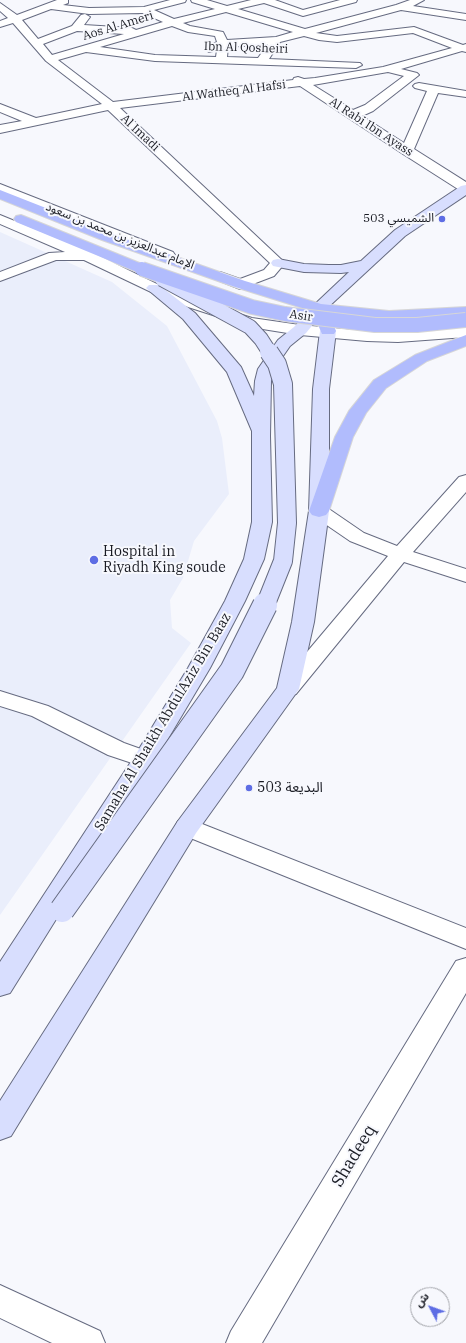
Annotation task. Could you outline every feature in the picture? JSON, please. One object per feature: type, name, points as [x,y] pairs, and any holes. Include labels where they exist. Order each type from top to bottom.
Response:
[{"type":"main road","name":"الإمام عبدالعزيز بن محمد بن سعود","points":[[0,194],[107,237],[240,284]]},
{"type":"main road","name":"الإمام عبدالعزيز بن محمد بن سعود","points":[[0,210],[142,269]]},
{"type":"main road","name":"Asir","points":[[142,269],[252,306],[285,314],[375,325],[416,325],[466,320]]},
{"type":"main road","points":[[240,284],[319,308],[363,314],[389,316],[466,312]]},
{"type":"main road","points":[[319,308],[328,331]]},
{"type":"main road","points":[[319,511],[344,437],[358,411],[380,384],[421,358],[466,340]]},
{"type":"street","points":[[0,25],[67,0]]},
{"type":"street","points":[[103,0],[118,2],[137,0]]},
{"type":"street","points":[[50,6],[89,11],[144,10],[181,0]]},
{"type":"street","points":[[264,0],[303,12],[352,0]]},
{"type":"street","name":"Aos Al Ameri","points":[[50,59],[88,49],[171,23],[264,0]]},
{"type":"street","points":[[155,47],[176,59],[223,44],[276,40],[305,33],[402,7],[419,0]]},
{"type":"street","points":[[205,1],[226,9],[319,37],[348,38],[414,30],[465,48]]},
{"type":"street","points":[[379,2],[466,18]]},
{"type":"street","points":[[339,3],[371,15]]},
{"type":"street","name":"Al Imadi","points":[[0,6],[16,19],[50,59],[112,106],[278,263]]},
{"type":"street","points":[[144,10],[171,23],[188,29],[219,34],[223,44],[221,61]]},
{"type":"street","points":[[76,28],[84,20],[89,11]]},
{"type":"street","points":[[36,43],[76,28],[117,29],[141,32]]},
{"type":"street","points":[[175,34],[188,29]]},
{"type":"street","points":[[348,38],[354,65]]},
{"type":"street","points":[[261,62],[276,40]]},
{"type":"street","name":"Al Watheq Al Hafsi","points":[[0,129],[112,106],[303,82],[388,69],[465,48]]},
{"type":"street","name":"Ibn Al Qosheiri","points":[[88,49],[155,58],[176,59],[354,65],[405,64]]},
{"type":"street","name":"Al Rabi Ibn Ayass","points":[[283,63],[284,72],[303,82],[466,188]]},
{"type":"street","points":[[353,115],[369,108],[413,75],[388,69]]},
{"type":"street","points":[[402,84],[466,94]]},
{"type":"street","points":[[407,151],[434,89]]},
{"type":"street","points":[[0,108],[36,122]]},
{"type":"street","name":"الإمام عبدالعزيز بن محمد بن سعود","points":[[0,188],[240,284]]},
{"type":"street","name":"Samaha Al Shaikh AbdulAziz Bin Baaz","points":[[0,985],[144,759],[199,668],[235,601],[254,559],[262,522],[261,436],[263,381],[266,369],[284,343],[300,330],[319,308],[400,233],[466,188]]},
{"type":"street","points":[[0,219],[88,256],[154,288],[189,316],[235,371],[261,436]]},
{"type":"street","points":[[0,277],[54,256],[88,256]]},
{"type":"street","points":[[240,284],[269,273],[278,263],[304,268],[329,269],[341,269],[366,264]]},
{"type":"street","points":[[0,1004],[62,910],[232,670],[270,596],[283,561],[287,524],[284,410],[283,384],[277,364],[261,340],[250,327],[201,299],[142,269]]},
{"type":"street","name":"Asir","points":[[154,288],[218,312],[250,322],[300,330],[398,337],[466,332]]},
{"type":"street","points":[[288,689],[303,622],[319,511],[321,389],[328,331]]},
{"type":"street","points":[[0,1127],[186,827],[288,689],[400,554],[466,481]]},
{"type":"street","points":[[319,511],[357,537],[400,554],[466,576]]},
{"type":"street","points":[[0,698],[40,711],[116,749],[144,759]]},
{"type":"street","points":[[186,827],[466,939]]},
{"type":"street","name":"Shadeeq","points":[[243,1343],[466,969]]},
{"type":"street","points":[[0,1301],[88,1343]]},
{"type":"shaded area","name":"Hospital in Riyadh King soude","points":[[0,232],[112,282],[167,326],[217,421],[222,438],[229,494],[194,541],[183,578],[170,600],[172,628],[191,643],[0,915]]},
{"type":"place","name":"الشميسي 503","points":[[442,219]]},
{"type":"place","name":"Hospital in Riyadh King soude","points":[[94,560]]},
{"type":"place","name":"البديعة 503","points":[[249,788]]}]
